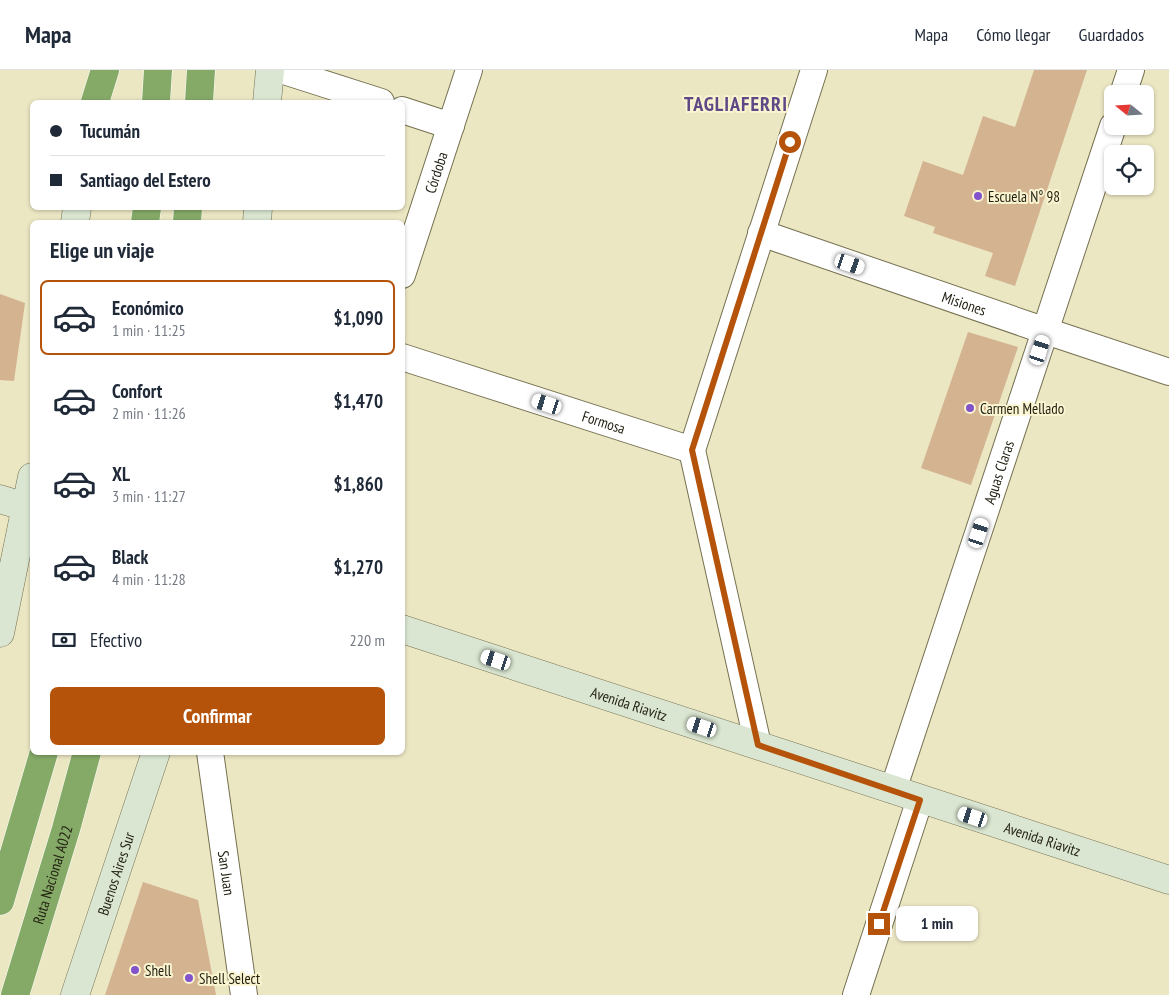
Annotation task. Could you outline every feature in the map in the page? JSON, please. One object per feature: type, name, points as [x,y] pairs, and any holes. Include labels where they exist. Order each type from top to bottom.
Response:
[{"type":"highway","points":[[96,100],[105,70]]},
{"type":"highway","points":[[156,100],[158,70]]},
{"type":"highway","points":[[199,100],[201,70]]},
{"type":"highway","points":[[0,901],[43,755]]},
{"type":"highway","name":"Ruta Nacional A022","points":[[14,995],[58,858],[86,755]]},
{"type":"street","points":[[89,100],[92,70]]},
{"type":"street","points":[[267,100],[270,70]]},
{"type":"street","points":[[281,70],[375,100]]},
{"type":"street","name":"Córdoba","points":[[405,266],[469,70]]},
{"type":"street","points":[[758,745],[692,450],[814,70]]},
{"type":"street","points":[[1126,85],[1131,70]]},
{"type":"street","points":[[405,111],[451,126]]},
{"type":"street","name":"Aguas Claras","points":[[893,790],[1110,135]]},
{"type":"street","name":"Misiones","points":[[761,233],[1169,372]]},
{"type":"street","name":"Formosa","points":[[405,358],[692,450]]},
{"type":"street","points":[[0,499],[29,508],[0,633]]},
{"type":"street","name":"Avenida Riavitz","points":[[405,631],[1169,880]]},
{"type":"street","name":"Buenos Aires Sur","points":[[75,995],[155,755]]},
{"type":"street","name":"San Juan","points":[[210,755],[244,995]]},
{"type":"street","points":[[856,995],[920,800]]},
{"type":"building","name":"Escuela N° 98","points":[[1034,70],[1087,70],[1015,286],[985,276],[993,253],[933,233],[935,227],[904,216],[923,161],[963,175],[983,116],[1015,127]]},
{"type":"building","points":[[0,294],[25,303],[14,381],[0,380]]},
{"type":"building","name":"Carmen Mellado","points":[[968,332],[1018,347],[971,485],[921,468]]},
{"type":"building","points":[[143,882],[198,900],[216,995],[105,995]]},
{"type":"place","name":"Escuela N° 98","points":[[978,196]]},
{"type":"place","name":"Carmen Mellado","points":[[970,408]]},
{"type":"place","name":"Shell","points":[[135,970]]},
{"type":"place","name":"Shell Select","points":[[189,978]]},
{"type":"district","name":"TAGLIAFERRI","points":[[736,104]]},
{"type":"route","points":[[790,142],[692,450],[758,745],[920,800],[879,924]]}]
